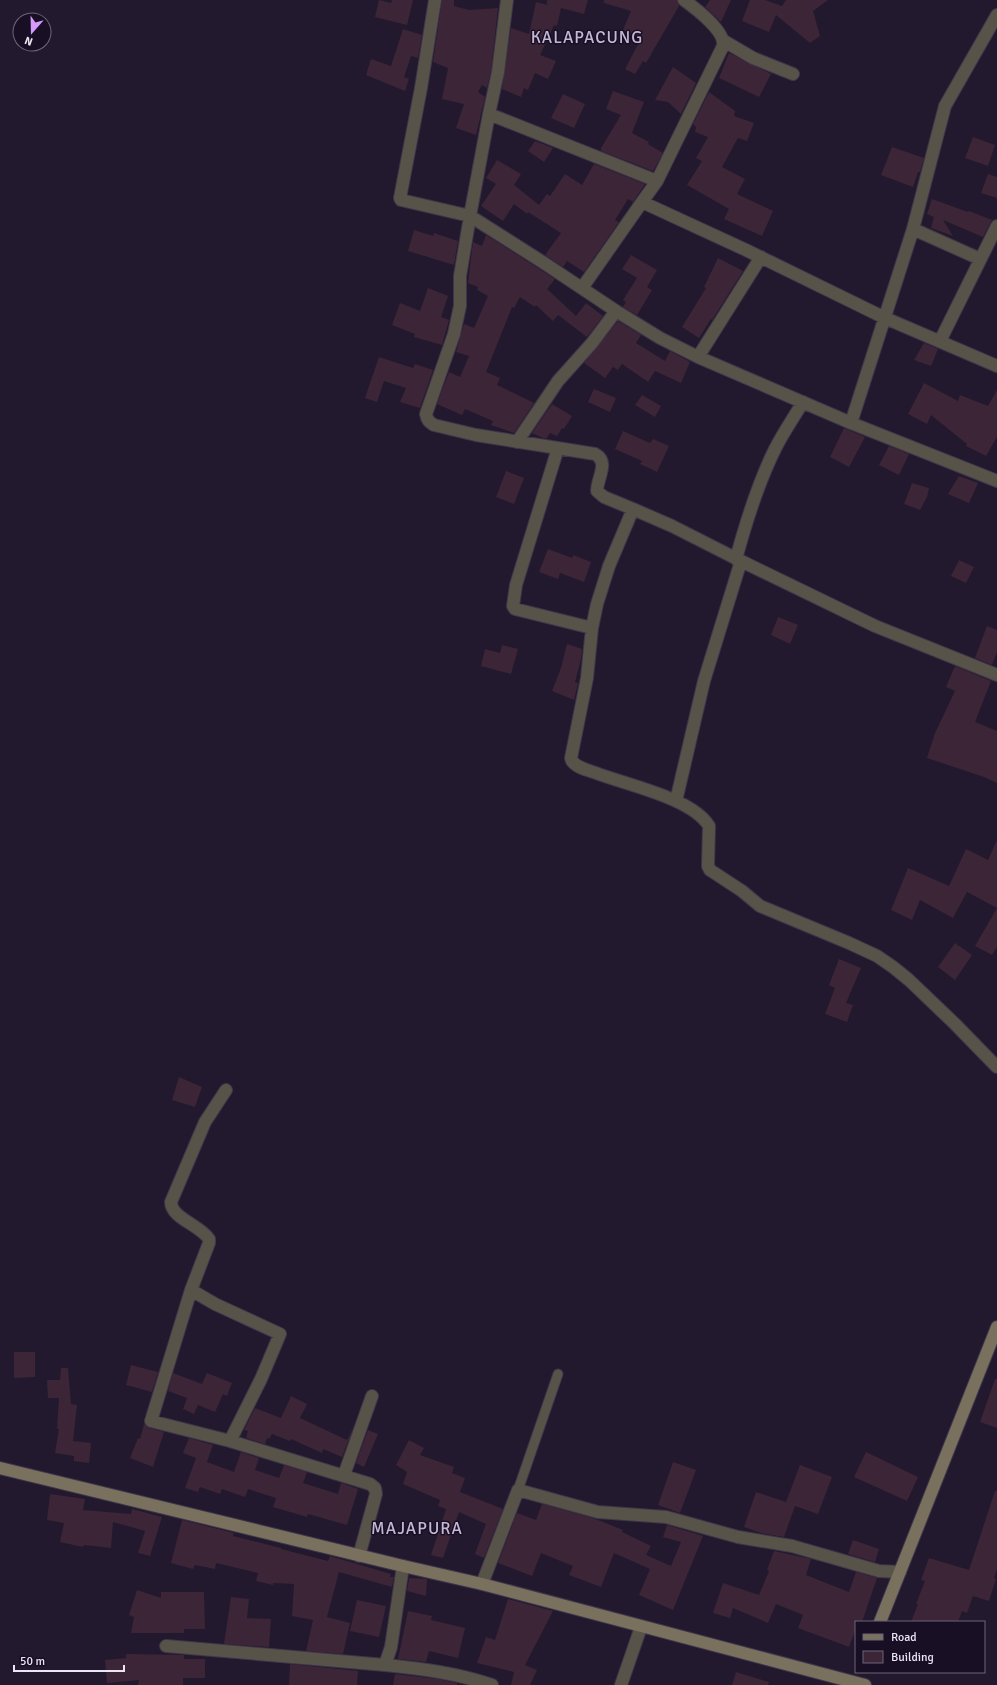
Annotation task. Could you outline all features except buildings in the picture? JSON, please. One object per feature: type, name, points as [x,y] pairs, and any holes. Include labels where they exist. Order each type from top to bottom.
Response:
[{"type":"main road","points":[[880,1621],[997,1327]]},
{"type":"main road","points":[[0,1468],[359,1556],[482,1584],[641,1627],[861,1680]]},
{"type":"street","points":[[435,0],[421,88],[400,198],[401,200],[470,216],[660,338],[698,357],[851,423],[997,482]]},
{"type":"street","points":[[507,0],[498,72],[488,114],[462,262],[460,306],[454,334],[426,414],[426,418],[429,422],[441,427],[476,436],[582,451],[600,456],[603,464],[597,491],[604,497],[672,526],[738,560],[875,626],[997,675]]},
{"type":"street","points":[[684,0],[719,31],[724,42],[753,58],[793,74]]},
{"type":"street","points":[[851,423],[913,229],[945,106],[997,15]]},
{"type":"street","points":[[582,288],[656,181],[721,52],[724,42]]},
{"type":"street","points":[[488,114],[656,181]]},
{"type":"street","points":[[642,202],[761,257],[885,318],[997,366]]},
{"type":"street","points":[[940,341],[997,226]]},
{"type":"street","points":[[913,229],[980,259]]},
{"type":"street","points":[[698,357],[761,257]]},
{"type":"street","points":[[517,442],[558,381],[592,343],[616,311]]},
{"type":"street","points":[[676,801],[704,681],[738,560],[769,463],[776,447],[803,402]]},
{"type":"street","points":[[558,448],[516,585],[513,606],[516,609],[592,628]]},
{"type":"street","points":[[633,509],[601,589],[592,628],[587,678],[571,758],[572,761],[579,766],[614,780],[676,801],[700,815],[705,819],[709,826],[708,866],[710,870],[742,891],[760,906],[877,956],[909,980],[997,1067]]},
{"type":"street","points":[[226,1090],[205,1122],[171,1202],[173,1212],[199,1228],[209,1239],[207,1249],[191,1290],[151,1415],[151,1421],[230,1441],[370,1484],[374,1488],[376,1494],[359,1556]]},
{"type":"street","points":[[191,1290],[215,1304],[280,1334],[261,1379],[230,1441]]},
{"type":"street","points":[[344,1475],[372,1396]]},
{"type":"street","points":[[482,1584],[518,1490],[598,1512],[666,1517],[738,1537],[792,1546],[879,1571],[900,1572]]},
{"type":"street","points":[[385,1665],[391,1647],[403,1566]]},
{"type":"street","points":[[621,1685],[641,1627]]},
{"type":"street","points":[[166,1646],[440,1671],[467,1676],[492,1685]]},
{"type":"lane","points":[[518,1490],[558,1374]]},
{"type":"district","name":"KALAPACUNG","points":[[587,37]]},
{"type":"district","name":"MAJAPURA","points":[[417,1528]]}]
